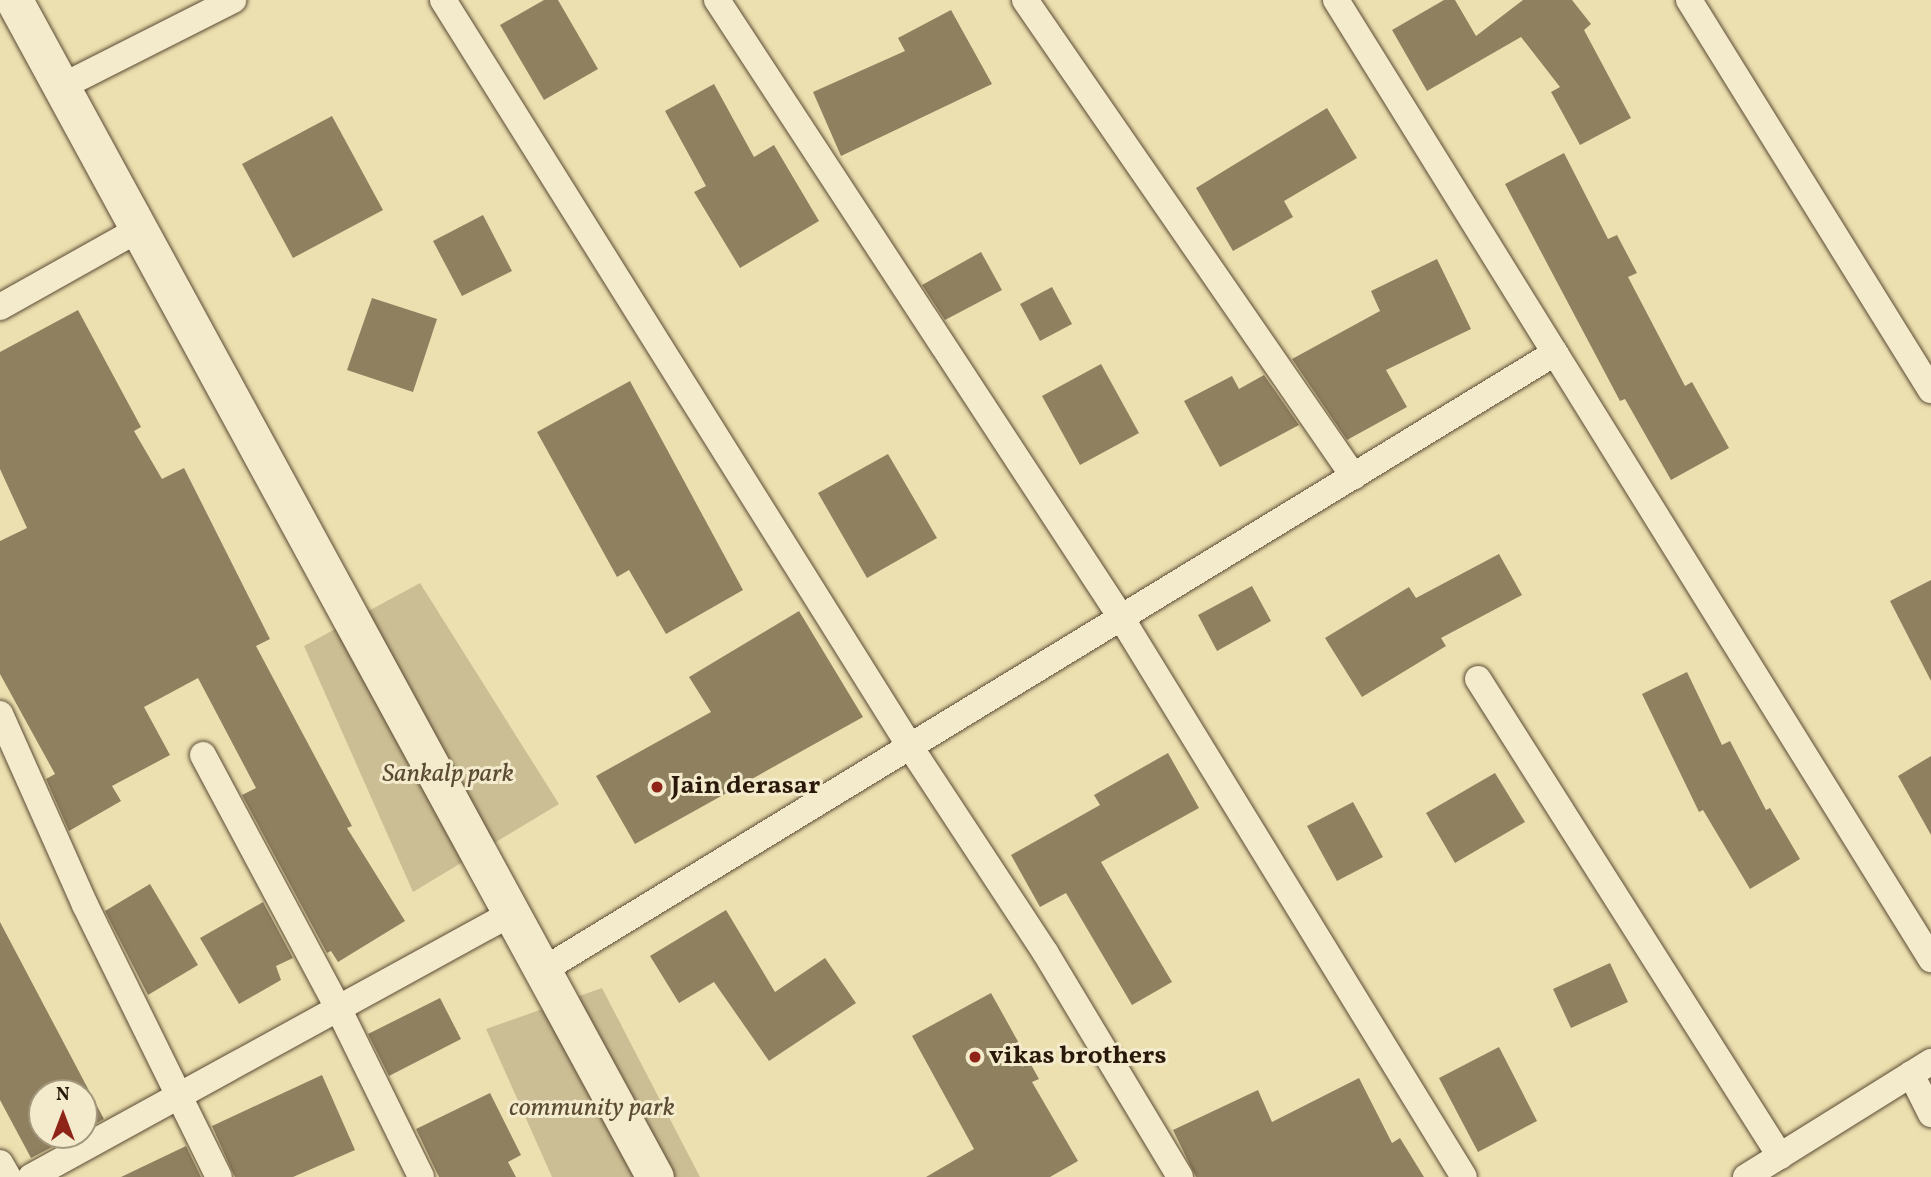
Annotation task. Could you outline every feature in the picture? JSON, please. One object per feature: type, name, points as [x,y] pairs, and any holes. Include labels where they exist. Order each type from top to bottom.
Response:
[{"type":"main road","points":[[14,0],[137,230],[512,913],[540,972],[655,1177]]},
{"type":"street","points":[[61,87],[233,0]]},
{"type":"street","points":[[443,0],[911,748],[1045,952],[1180,1177]]},
{"type":"street","points":[[717,0],[1122,619],[1464,1177]]},
{"type":"street","points":[[1025,0],[1353,477]]},
{"type":"street","points":[[1336,0],[1931,959]]},
{"type":"street","points":[[1689,0],[1931,390]]},
{"type":"street","points":[[0,307],[137,230]]},
{"type":"street","points":[[540,972],[1555,354]]},
{"type":"street","points":[[1478,679],[1780,1156]]},
{"type":"street","points":[[0,714],[85,905],[219,1177]]},
{"type":"street","points":[[203,755],[338,1008],[421,1177]]},
{"type":"street","points":[[31,1177],[512,913]]},
{"type":"street","points":[[1746,1177],[1921,1068],[1931,1114]]},
{"type":"street","points":[[0,1163],[8,1177]]},
{"type":"green space","name":"Sankalp park","points":[[420,583],[559,804],[413,892],[304,646]]},
{"type":"green space","name":"community park","points":[[602,988],[700,1177],[552,1177],[486,1029]]},
{"type":"building","points":[[544,0],[558,0],[598,69],[544,100],[500,25]]},
{"type":"building","points":[[1444,0],[1455,0],[1476,36],[1523,0],[1572,0],[1591,24],[1584,30],[1631,118],[1580,145],[1551,92],[1560,87],[1521,37],[1427,91],[1392,30]]},
{"type":"building","points":[[951,10],[992,84],[841,156],[813,92],[905,51],[898,38]]},
{"type":"building","points":[[714,84],[754,157],[774,145],[819,221],[740,268],[694,192],[706,186],[665,111]]},
{"type":"building","points":[[1327,108],[1357,158],[1284,201],[1293,217],[1233,251],[1196,188]]},
{"type":"building","points":[[332,116],[383,210],[293,258],[242,164]]},
{"type":"building","points":[[1564,153],[1608,239],[1617,235],[1637,273],[1628,277],[1685,386],[1692,382],[1729,448],[1671,480],[1625,399],[1620,401],[1505,184]]},
{"type":"building","points":[[483,215],[512,271],[462,296],[433,241]]},
{"type":"building","points":[[981,252],[1002,290],[945,320],[922,285]]},
{"type":"building","points":[[1437,259],[1471,329],[1386,370],[1407,407],[1347,440],[1292,359],[1380,311],[1371,291]]},
{"type":"building","points":[[1052,287],[1072,324],[1040,341],[1020,304]]},
{"type":"building","points":[[372,298],[437,319],[413,392],[347,370]]},
{"type":"building","points":[[78,310],[141,427],[134,431],[162,479],[184,468],[270,639],[256,646],[352,826],[347,828],[405,921],[338,962],[331,951],[327,953],[242,795],[256,788],[198,678],[144,707],[170,755],[112,786],[121,801],[69,831],[46,779],[55,774],[0,674],[0,541],[27,528],[0,469],[0,352]]},
{"type":"building","points":[[1101,364],[1139,433],[1080,465],[1042,396]]},
{"type":"building","points":[[1264,375],[1299,425],[1220,467],[1184,401],[1232,376],[1239,389]]},
{"type":"building","points":[[630,381],[743,590],[666,634],[629,570],[617,577],[537,432]]},
{"type":"building","points":[[888,454],[937,538],[867,578],[818,493]]},
{"type":"building","points":[[1499,554],[1522,595],[1441,638],[1446,646],[1362,697],[1325,638],[1409,587],[1416,598]]},
{"type":"building","points":[[1931,580],[1931,681],[1890,601]]},
{"type":"building","points":[[1252,586],[1271,621],[1217,651],[1198,615]]},
{"type":"building","points":[[799,611],[863,717],[635,844],[596,776],[711,712],[689,677]]},
{"type":"building","points":[[1687,672],[1722,745],[1730,741],[1766,810],[1770,808],[1800,859],[1750,889],[1703,810],[1699,812],[1642,694]]},
{"type":"building","points":[[1168,753],[1199,808],[1101,862],[1172,982],[1132,1005],[1066,893],[1040,907],[1011,855],[1100,805],[1094,795]]},
{"type":"building","points":[[1931,756],[1931,835],[1898,776]]},
{"type":"building","points":[[1495,773],[1525,822],[1455,863],[1426,813]]},
{"type":"building","points":[[1353,802],[1383,857],[1337,881],[1307,826]]},
{"type":"building","points":[[150,884],[198,965],[148,995],[105,911]]},
{"type":"building","points":[[263,902],[293,958],[276,966],[281,980],[239,1004],[200,938]]},
{"type":"building","points":[[726,910],[775,992],[825,958],[856,1003],[769,1061],[714,982],[679,1003],[650,956]]},
{"type":"building","points":[[0,922],[83,1079],[28,1079],[28,1149],[48,1149],[31,1158],[0,1100]]},
{"type":"building","points":[[1610,963],[1628,1002],[1571,1028],[1553,989]]},
{"type":"building","points":[[991,993],[1039,1079],[1032,1082],[1078,1161],[1050,1177],[926,1177],[974,1149],[912,1036]]},
{"type":"building","points":[[440,998],[461,1039],[389,1076],[368,1034]]},
{"type":"building","points":[[1499,1047],[1537,1121],[1478,1152],[1439,1078]]},
{"type":"building","points":[[322,1075],[355,1150],[293,1177],[235,1177],[212,1126]]},
{"type":"building","points":[[1359,1078],[1392,1143],[1400,1138],[1424,1177],[1196,1177],[1173,1130],[1258,1090],[1272,1122]]},
{"type":"building","points":[[490,1093],[521,1155],[508,1162],[516,1177],[439,1177],[416,1129]]},
{"type":"building","points":[[98,1108],[104,1119],[98,1122]]},
{"type":"building","points":[[186,1146],[201,1177],[121,1177]]},
{"type":"place","name":"Jain derasar","points":[[657,787]]},
{"type":"place","name":"vikas brothers","points":[[975,1057]]}]
